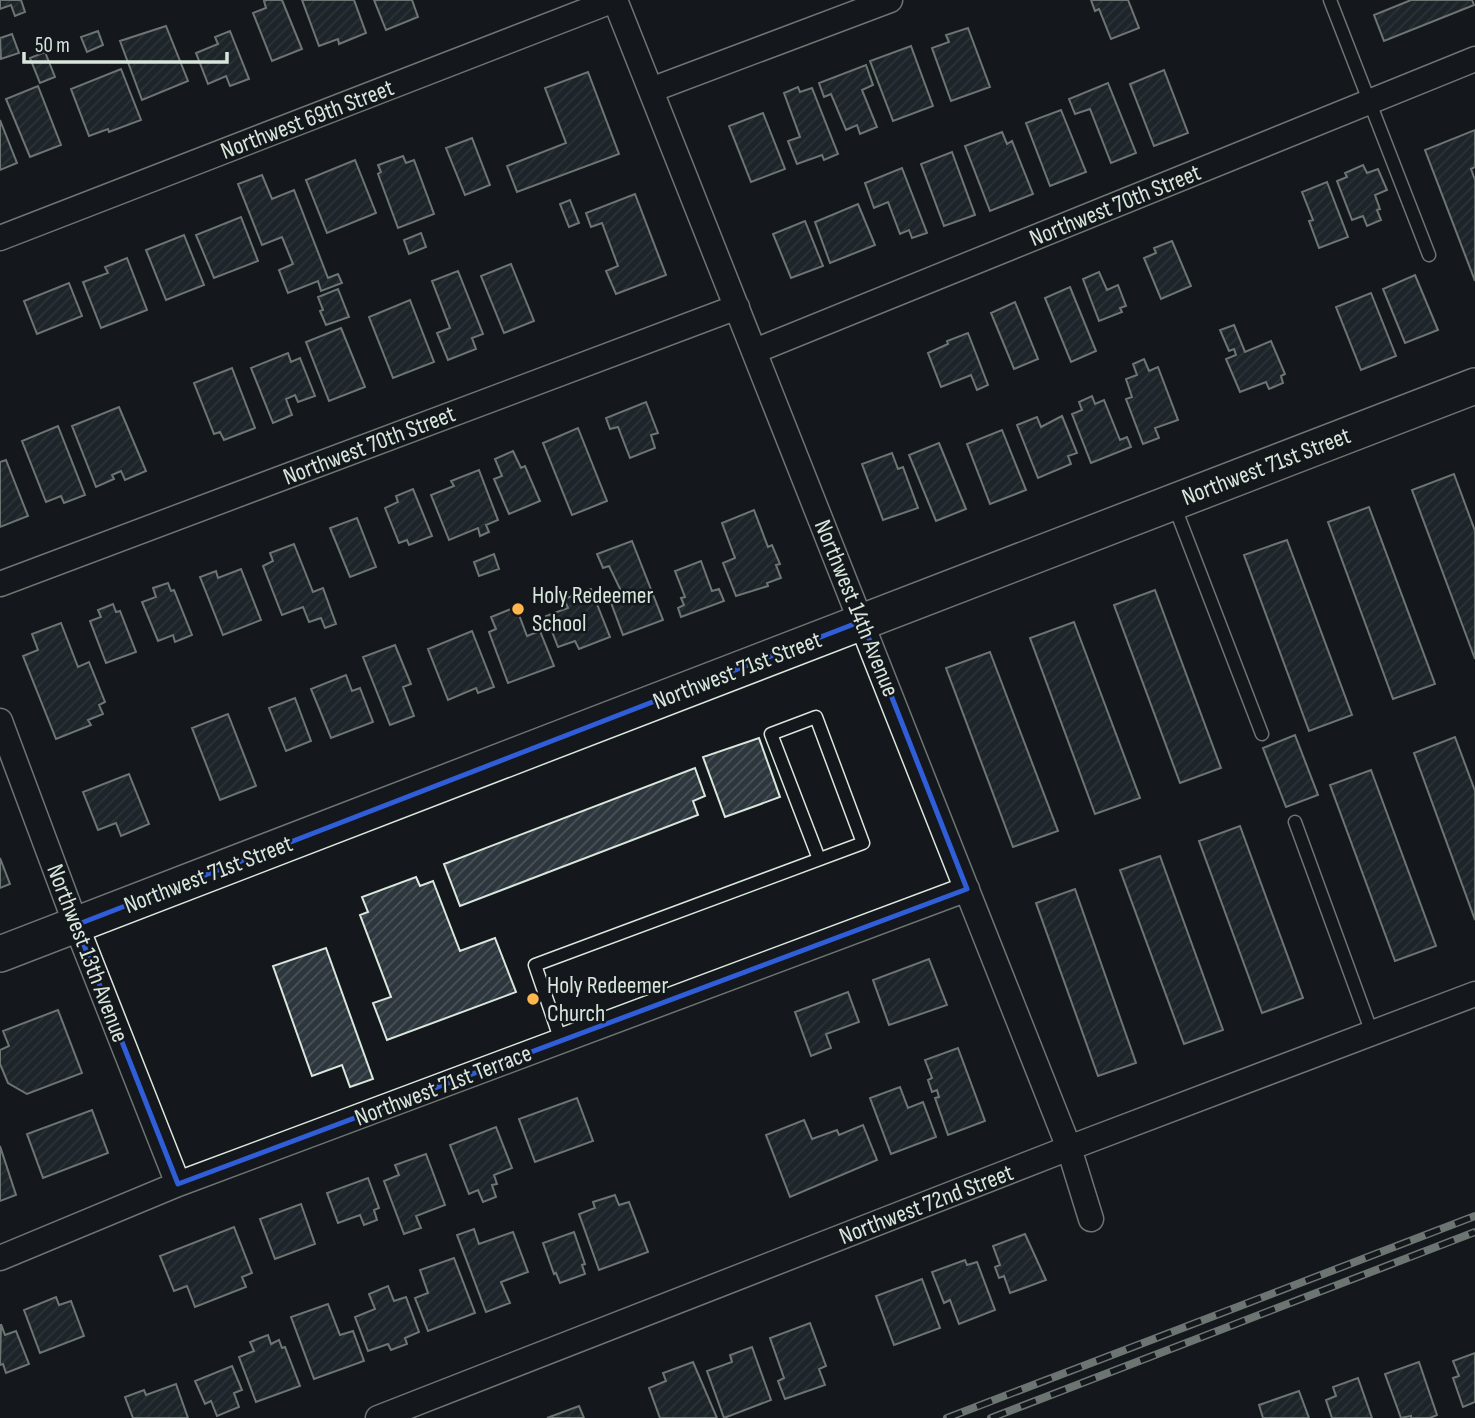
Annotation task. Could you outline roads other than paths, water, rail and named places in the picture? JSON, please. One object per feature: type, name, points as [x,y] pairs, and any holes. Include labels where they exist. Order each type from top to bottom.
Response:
[{"type":"street","name":"Northwest 14th Avenue","points":[[614,0],[1069,1148],[1091,1219]]},
{"type":"street","name":"Northwest 69th Street","points":[[0,238],[614,0]]},
{"type":"street","points":[[651,90],[890,0]]},
{"type":"street","name":"Northwest 70th Street","points":[[755,351],[1475,59]]},
{"type":"street","name":"Northwest 70th Street","points":[[0,584],[737,307]]},
{"type":"street","name":"Northwest 71st Street","points":[[0,954],[1475,386]]},
{"type":"street","name":"Northwest 13th Avenue","points":[[0,721],[76,925],[178,1184]]},
{"type":"street","name":"Northwest 71st Terrace","points":[[0,1258],[178,1184],[967,889]]},
{"type":"street","name":"Northwest 72nd Street","points":[[378,1418],[1069,1148],[1475,994]]},
{"type":"lane","points":[[1330,0],[1429,255]]},
{"type":"lane","points":[[1173,502],[1262,734]]},
{"type":"lane","points":[[561,1041],[535,965],[863,843],[816,717],[771,734],[819,859]]},
{"type":"lane","points":[[1295,822],[1372,1033]]},
{"type":"railway","points":[[947,1418],[1475,1216]]},
{"type":"railway","points":[[991,1418],[1475,1232]]},
{"type":"place","name":"Holy Redeemer School","points":[[518,609]]},
{"type":"place","name":"Holy Redeemer Church","points":[[533,999]]}]
